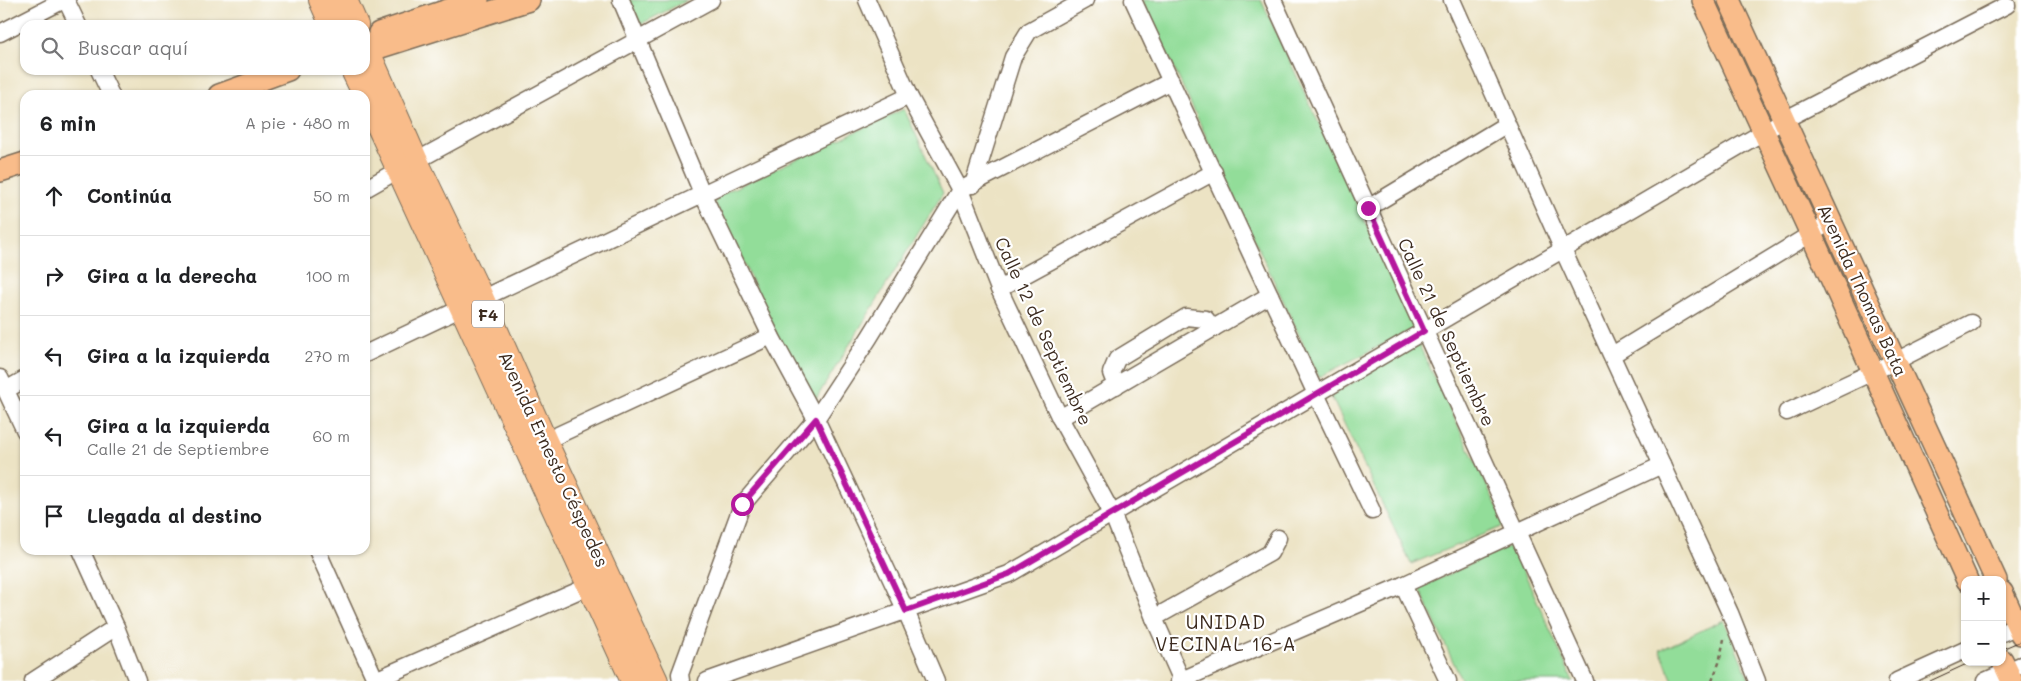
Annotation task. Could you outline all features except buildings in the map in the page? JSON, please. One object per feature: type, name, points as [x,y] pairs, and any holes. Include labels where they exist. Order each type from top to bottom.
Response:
[{"type":"highway","points":[[321,0],[330,20]]},
{"type":"highway","points":[[345,0],[354,20]]},
{"type":"highway","name":"Avenida Ernesto Céspedes","points":[[370,57],[408,165],[599,581],[656,681]]},
{"type":"highway","name":"Avenida Ernesto Céspedes","points":[[355,75],[362,90]]},
{"type":"highway","name":"Avenida Ernesto Céspedes","points":[[370,104],[408,165]]},
{"type":"highway","name":"Avenida Ernesto Céspedes","points":[[472,304],[544,441],[599,581],[633,681]]},
{"type":"main road","points":[[370,44],[478,0]]},
{"type":"main road","points":[[370,45],[529,0]]},
{"type":"main road","name":"Avenida Thomas Bata","points":[[1703,0],[1874,372],[1965,576]]},
{"type":"main road","name":"Avenida Thomas Bata","points":[[1729,0],[1994,576]]},
{"type":"main road","points":[[232,90],[274,75]]},
{"type":"main road","points":[[0,171],[20,165]]},
{"type":"main road","points":[[2006,603],[2015,629]]},
{"type":"street","points":[[26,20],[65,0],[75,20]]},
{"type":"street","points":[[621,0],[702,194],[771,336],[816,419],[906,611],[936,681]]},
{"type":"street","points":[[370,186],[711,0]]},
{"type":"street","name":"Calle 12 de Septiembre","points":[[867,0],[909,96],[967,187],[999,289],[1060,418],[1112,513],[1181,681]]},
{"type":"street","points":[[681,681],[680,674],[742,504],[816,419],[967,187],[1013,57],[1029,31],[1085,0]]},
{"type":"street","points":[[1134,0],[1372,511]]},
{"type":"street","name":"Calle 21 de Septiembre","points":[[1272,0],[1585,681]]},
{"type":"street","points":[[1452,0],[1563,250],[1730,613],[1757,681]]},
{"type":"street","points":[[707,681],[1009,574],[1784,120],[2006,5]]},
{"type":"street","points":[[0,33],[20,23]]},
{"type":"street","points":[[101,75],[109,90]]},
{"type":"street","points":[[967,187],[1171,81]]},
{"type":"street","points":[[370,352],[909,96]]},
{"type":"street","points":[[1368,208],[1507,124]]},
{"type":"street","points":[[999,289],[1214,172]]},
{"type":"street","points":[[1612,355],[1832,221]]},
{"type":"street","points":[[1060,418],[1270,295]]},
{"type":"street","points":[[1116,386],[1110,373],[1117,359],[1186,317],[1206,319],[1213,329]]},
{"type":"street","points":[[1787,412],[1874,372],[1971,322]]},
{"type":"street","points":[[544,441],[771,336]]},
{"type":"street","points":[[20,380],[3,384],[20,420]]},
{"type":"street","points":[[1181,681],[1403,585],[1662,465]]},
{"type":"street","points":[[1154,618],[1270,553],[1278,538]]},
{"type":"street","points":[[83,555],[116,627],[137,681]]},
{"type":"street","points":[[319,555],[375,681],[599,581]]},
{"type":"street","points":[[1403,585],[1448,681]]},
{"type":"street","points":[[33,681],[116,627]]},
{"type":"street","points":[[1897,681],[1961,652]]},
{"type":"street","points":[[1984,681],[2010,669]]},
{"type":"path","points":[[1712,681],[1719,663],[1730,613]]},
{"type":"green space","points":[[628,0],[687,0],[641,24]]},
{"type":"green space","points":[[1142,0],[1261,0],[1415,328],[1319,377]]},
{"type":"green space","points":[[904,109],[943,193],[811,407],[713,198]]},
{"type":"green space","points":[[1418,343],[1506,525],[1411,564],[1331,396]]},
{"type":"green space","points":[[1512,545],[1573,681],[1462,681],[1419,588]]},
{"type":"green space","points":[[1724,620],[1750,681],[1673,681],[1660,650]]},
{"type":"tram line","points":[[2006,647],[2021,641]]},
{"type":"tram line","points":[[1930,681],[1962,666]]},
{"type":"district","name":"UNIDAD VECINAL 16-A","points":[[1226,632]]},
{"type":"route","points":[[742,504],[816,419],[906,611],[1009,574],[1424,331],[1368,208]]}]
